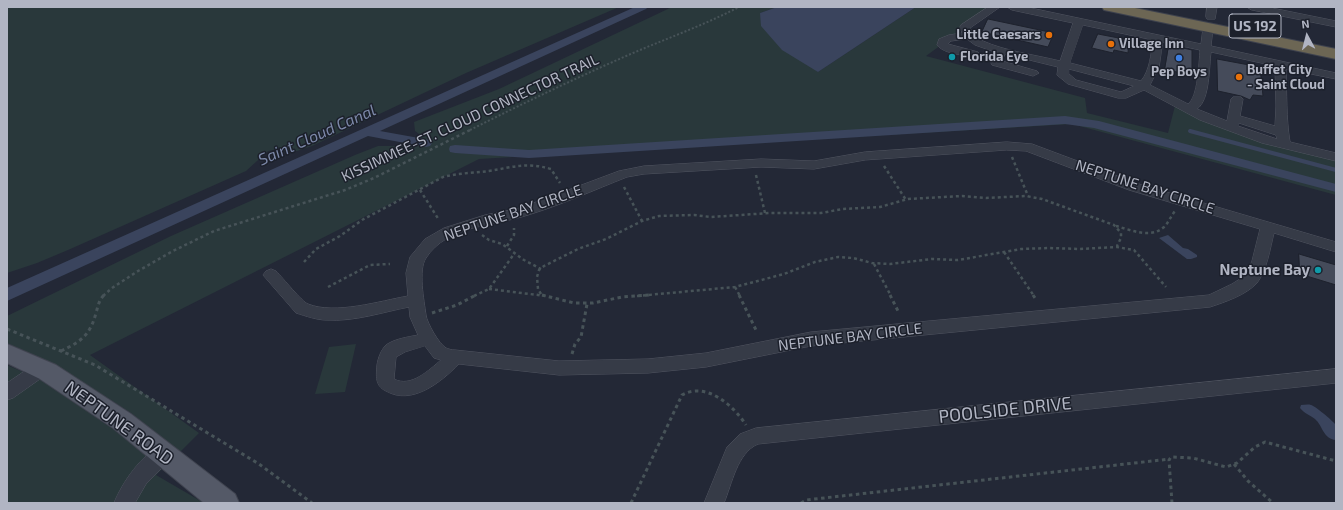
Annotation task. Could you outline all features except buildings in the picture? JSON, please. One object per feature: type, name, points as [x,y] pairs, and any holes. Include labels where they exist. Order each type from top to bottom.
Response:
[{"type":"highway","name":"US 192","points":[[1109,7],[1211,17],[1336,54]]},
{"type":"highway","name":"US 192","points":[[1163,7],[1336,42]]},
{"type":"main road","name":"NEPTUNE ROAD","points":[[7,354],[41,369],[122,421],[225,503]]},
{"type":"street","points":[[1254,7],[1336,24]]},
{"type":"street","points":[[1281,132],[1204,117],[1144,86],[1101,73],[1001,50],[979,43],[968,36],[965,27],[1001,11],[1077,26],[1158,38],[1336,76]]},
{"type":"street","points":[[1189,109],[1196,104],[1201,90],[1211,17]]},
{"type":"street","points":[[1077,26],[1064,64],[1063,75],[1072,82],[1122,96],[1144,86],[1154,68],[1158,38]]},
{"type":"street","points":[[968,36],[949,38],[943,41],[942,45],[947,48],[974,54]]},
{"type":"street","points":[[1001,50],[996,63],[1033,73]]},
{"type":"street","points":[[1280,64],[1281,132],[1284,144]]},
{"type":"street","points":[[1233,123],[1237,99]]},
{"type":"street","points":[[1233,123],[1284,144],[1336,157]]},
{"type":"street","name":"NEPTUNE BAY CIRCLE","points":[[1268,226],[1262,252],[1251,279],[1225,296],[1210,301],[811,339],[706,360],[648,366],[559,368],[455,357],[440,353],[428,338],[418,317],[414,273],[418,257],[430,243],[441,236],[465,225],[523,212],[624,174],[644,170],[761,163],[814,165],[865,156],[1007,146],[1028,147],[1134,187],[1268,226],[1336,247]]},
{"type":"street","points":[[272,275],[302,309],[326,314],[348,313],[416,300]]},
{"type":"street","points":[[428,338],[392,349],[388,354],[386,383],[392,388],[415,387],[428,380],[455,357]]},
{"type":"street","points":[[7,393],[41,369]]},
{"type":"street","name":"POOLSIDE DRIVE","points":[[714,503],[734,453],[740,446],[753,437],[769,434],[1336,376]]},
{"type":"street","points":[[124,503],[140,478],[164,454]]},
{"type":"path","name":"KISSIMMEE-ST. CLOUD CONNECTOR TRAIL","points":[[61,351],[74,345],[85,337],[92,327],[100,299],[112,288],[138,271],[199,237],[344,190],[374,178],[560,85],[640,50],[708,23],[739,7]]},
{"type":"path","points":[[1012,157],[1028,196]]},
{"type":"path","points":[[304,262],[316,249],[340,236],[362,220],[449,175],[489,171],[519,165],[546,167],[551,169],[560,183]]},
{"type":"path","points":[[884,166],[906,200]]},
{"type":"path","points":[[756,175],[765,213]]},
{"type":"path","points":[[624,187],[642,221]]},
{"type":"path","points":[[420,190],[439,220]]},
{"type":"path","points":[[541,295],[538,289],[537,277],[541,268],[578,249],[606,239],[642,221],[659,216],[694,215],[711,217],[765,213],[821,213],[843,209],[880,207],[906,200],[962,196],[986,198],[1028,196],[1072,209],[1140,233],[1155,232],[1166,225],[1175,211]]},
{"type":"path","points":[[1114,225],[1118,228],[1121,238],[1117,247]]},
{"type":"path","points":[[507,246],[514,235],[514,228]]},
{"type":"path","points":[[482,235],[484,238],[507,246],[514,254],[541,268]]},
{"type":"path","points":[[489,289],[541,295],[574,303],[587,304],[622,297],[735,287],[784,274],[815,262],[838,257],[853,258],[874,263],[899,264],[932,259],[952,261],[1021,249],[1080,249],[1117,247],[1128,248],[1138,253],[1166,287]]},
{"type":"path","points":[[1004,252],[1034,298]]},
{"type":"path","points":[[428,314],[457,305],[489,289],[514,254]]},
{"type":"path","points":[[874,263],[898,311]]},
{"type":"path","points":[[328,287],[370,265],[390,264]]},
{"type":"path","points":[[735,287],[756,330]]},
{"type":"path","points":[[570,368],[574,344],[581,337],[587,304]]},
{"type":"path","points":[[7,329],[95,365],[259,464],[312,503]]},
{"type":"path","points":[[631,503],[682,395],[685,393],[702,392],[723,399],[742,419],[753,437]]},
{"type":"path","points":[[800,503],[806,500],[1170,459],[1171,457],[1186,456],[1226,467],[1234,464],[1257,445],[1265,442],[1336,461]]},
{"type":"path","points":[[1170,459],[1172,503]]},
{"type":"path","points":[[1234,464],[1248,481],[1273,503]]},
{"type":"shaded area","points":[[7,7],[619,7],[466,73],[312,146],[297,151],[288,152],[278,149],[268,151],[246,171],[68,250],[37,263],[7,273]]},
{"type":"shaded area","points":[[672,7],[777,7],[760,13],[818,72],[916,7],[993,7],[926,56],[1085,98],[1087,113],[1168,133],[1176,102],[1234,131],[1336,156],[1336,195],[1072,124],[479,159],[90,355],[199,433],[180,452],[131,413],[56,365],[7,343],[7,316],[171,236],[355,155],[378,146],[405,146],[419,143],[422,136],[415,131],[414,122],[499,89]]},
{"type":"shaded area","points":[[356,344],[345,392],[315,394],[329,347]]},
{"type":"shaded area","points":[[7,365],[39,379],[113,429],[162,469],[156,475],[204,503],[7,503]]},
{"type":"water","points":[[777,7],[916,7],[818,72],[782,50],[761,26],[760,13]]},
{"type":"water","points":[[1168,235],[1183,248],[1188,249],[1197,255],[1197,257],[1187,259],[1159,238]]},
{"type":"water","points":[[1301,405],[1313,406],[1336,425],[1336,440],[1326,435],[1318,422],[1300,408]]},
{"type":"waterway","name":"Saint Cloud Canal","points":[[366,132],[643,7]]},
{"type":"waterway","points":[[455,149],[529,154],[1065,120],[1095,124],[1336,188]]},
{"type":"waterway","points":[[1190,131],[1336,170]]},
{"type":"waterway","name":"Saint Cloud Canal","points":[[7,295],[366,132]]},
{"type":"waterway","points":[[366,132],[426,143]]},
{"type":"place","name":"Little Caesars","points":[[1049,35]]},
{"type":"place","name":"Village Inn","points":[[1111,44]]},
{"type":"place","name":"Florida Eye","points":[[952,57]]},
{"type":"place","name":"Pep Boys","points":[[1179,58]]},
{"type":"place","name":"Buffet City - Saint Cloud","points":[[1239,77]]},
{"type":"place","name":"Neptune Bay","points":[[1318,270]]}]
